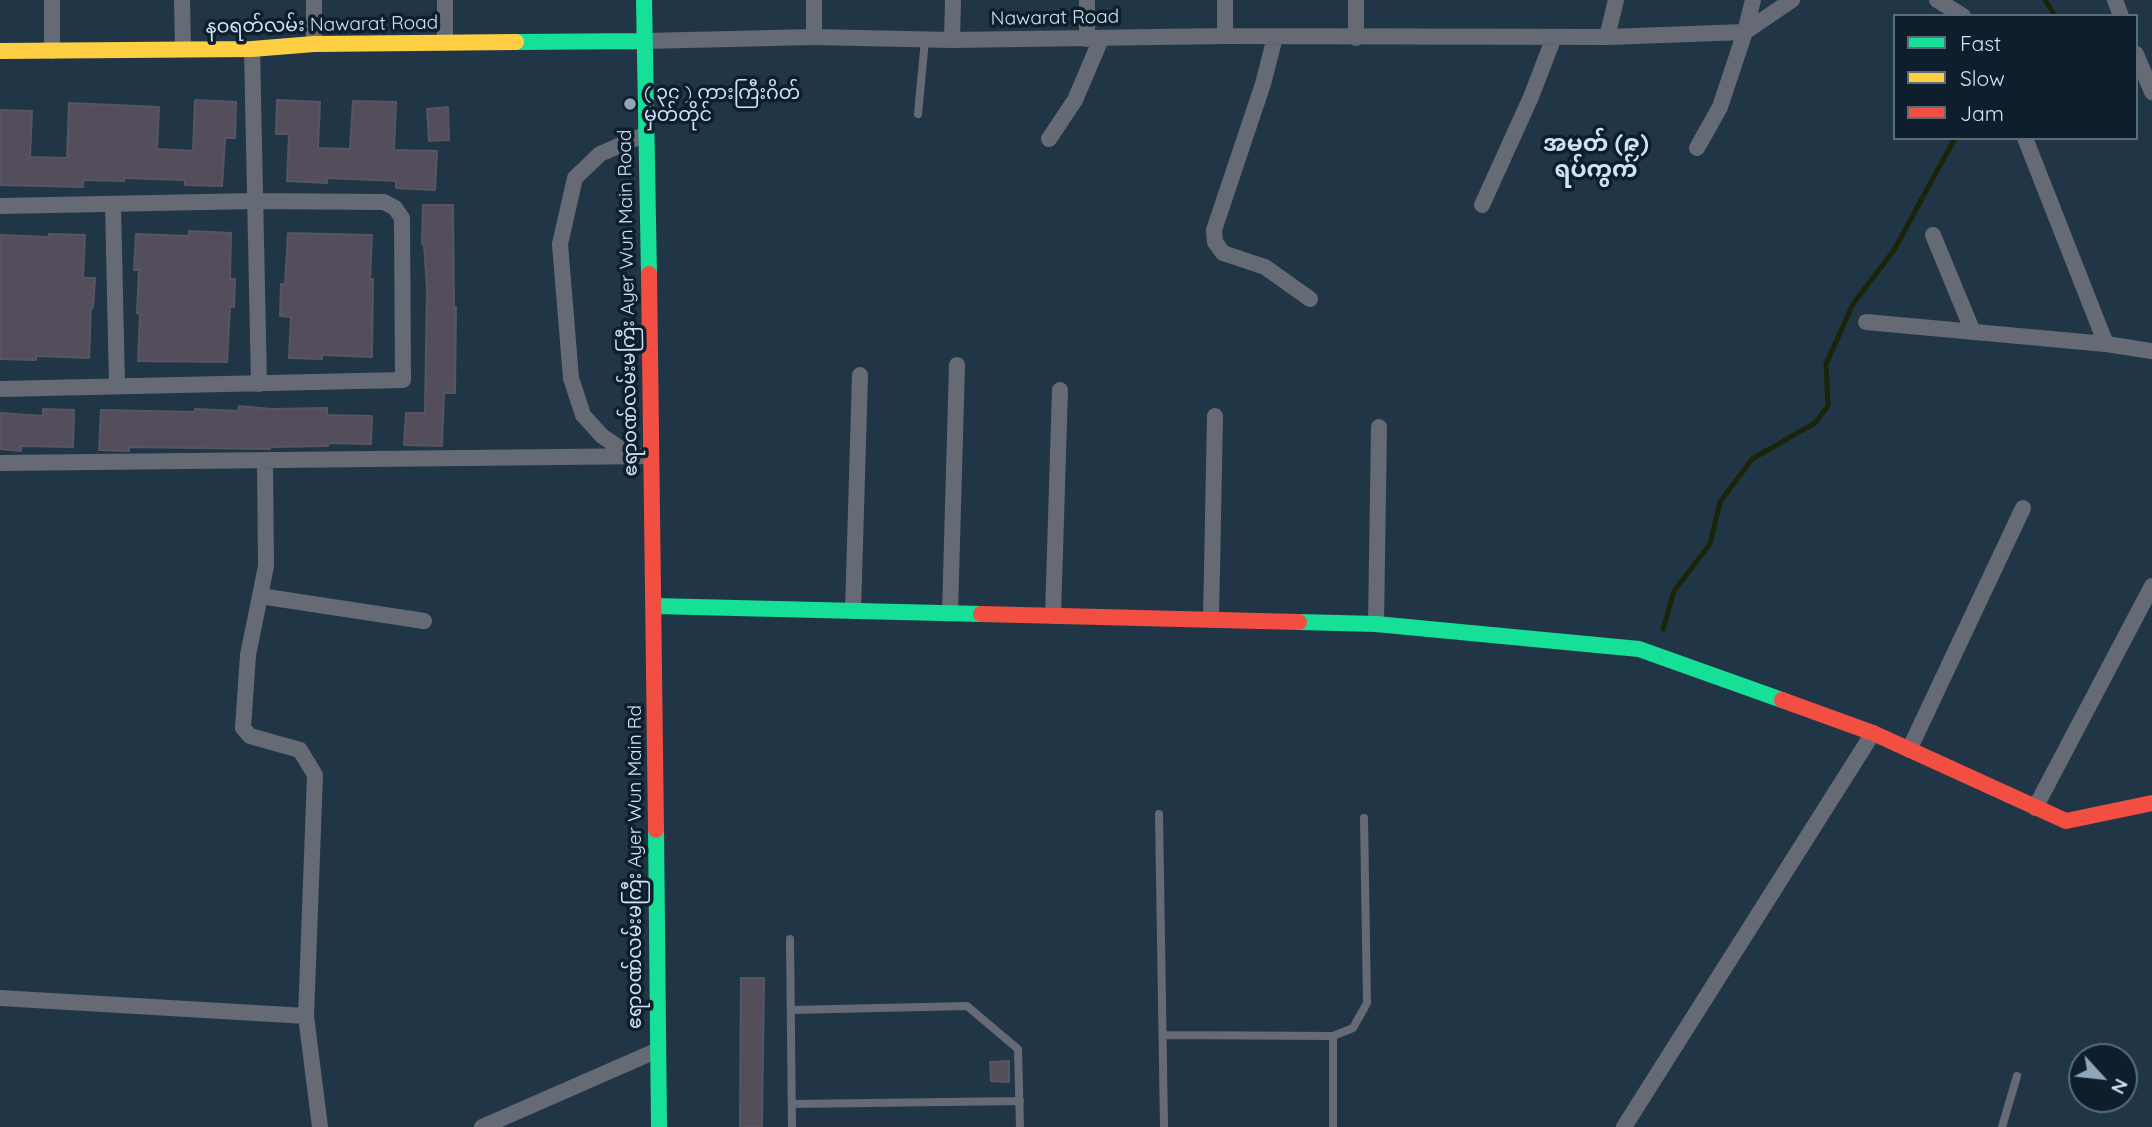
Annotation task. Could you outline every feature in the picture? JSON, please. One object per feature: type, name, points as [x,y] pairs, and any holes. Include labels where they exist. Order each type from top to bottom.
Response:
[{"type":"main road","name":"ဧရာဝဏ်လမ်းမကြီး Ayer Wun Main Road","points":[[644,0],[654,606]]},
{"type":"main road","name":"နဝရတ်လမ်း Nawarat Road","points":[[0,51],[252,48],[314,44],[645,41]]},
{"type":"main road","points":[[654,606],[1376,624],[1639,649],[1873,733],[2066,821],[2152,803]]},
{"type":"main road","name":"ဧရာဝဏ်လမ်းမကြီး Ayer Wun Main Rd","points":[[654,606],[659,1127]]},
{"type":"street","points":[[52,0],[52,51]]},
{"type":"street","points":[[182,0],[183,49]]},
{"type":"street","points":[[314,0],[314,44]]},
{"type":"street","points":[[445,0],[445,43]]},
{"type":"street","points":[[814,0],[814,37]]},
{"type":"street","points":[[952,40],[953,0]]},
{"type":"street","points":[[1049,139],[1074,100],[1094,39],[1087,0]]},
{"type":"street","points":[[1225,0],[1225,36]]},
{"type":"street","points":[[1356,0],[1356,38]]},
{"type":"street","points":[[1607,37],[1616,0]]},
{"type":"street","points":[[1697,148],[1720,107],[1753,0]]},
{"type":"street","points":[[1745,32],[1792,0]]},
{"type":"street","points":[[1937,0],[1960,14]]},
{"type":"street","name":"Nawarat Road","points":[[645,41],[814,37],[925,40],[1225,36],[1607,37],[1745,32]]},
{"type":"street","points":[[1275,37],[1263,84],[1214,230],[1215,242],[1223,253],[1265,267],[1310,299]]},
{"type":"street","points":[[1482,205],[1555,37]]},
{"type":"street","points":[[252,48],[260,384]]},
{"type":"street","points":[[2144,69],[2152,92]]},
{"type":"street","points":[[633,457],[602,436],[583,415],[571,378],[560,244],[575,178],[600,153],[646,134]]},
{"type":"street","points":[[2026,140],[2106,344]]},
{"type":"street","points":[[0,206],[255,201],[384,202],[396,208],[402,218],[403,380],[0,389]]},
{"type":"street","points":[[113,204],[117,386]]},
{"type":"street","points":[[1933,235],[1973,332]]},
{"type":"street","points":[[1866,322],[2106,344],[2152,351]]},
{"type":"street","points":[[950,613],[957,365]]},
{"type":"street","points":[[853,611],[860,375]]},
{"type":"street","points":[[1053,616],[1060,390]]},
{"type":"street","points":[[1211,620],[1215,416]]},
{"type":"street","points":[[1376,624],[1379,427]]},
{"type":"street","points":[[0,463],[651,456]]},
{"type":"street","points":[[265,460],[266,566],[248,655],[243,728],[250,736],[300,750],[315,775],[306,1016],[320,1127]]},
{"type":"street","points":[[1909,750],[2023,508]]},
{"type":"street","points":[[2035,808],[2152,586]]},
{"type":"street","points":[[260,596],[424,621]]},
{"type":"street","points":[[1624,1127],[1873,733]]},
{"type":"street","points":[[0,998],[306,1016]]},
{"type":"street","points":[[482,1127],[658,1050]]},
{"type":"lane","points":[[918,114],[925,40]]},
{"type":"lane","points":[[1159,814],[1164,1127]]},
{"type":"lane","points":[[1163,1035],[1333,1036],[1353,1028],[1367,1003],[1364,818]]},
{"type":"lane","points":[[790,939],[792,1127]]},
{"type":"lane","points":[[791,1010],[967,1006],[1018,1049],[1020,1127]]},
{"type":"lane","points":[[1333,1036],[1333,1127]]},
{"type":"lane","points":[[2002,1127],[2017,1076]]},
{"type":"lane","points":[[792,1104],[1020,1101]]},
{"type":"building","points":[[195,100],[236,102],[235,138],[225,138],[222,186],[185,185],[185,180],[124,178],[124,181],[83,180],[83,187],[0,185],[0,110],[32,111],[30,157],[67,158],[69,103],[159,107],[157,149],[193,151]]},
{"type":"building","points":[[277,100],[320,102],[318,148],[350,149],[353,101],[396,102],[394,150],[437,151],[435,190],[396,188],[396,181],[327,178],[327,183],[287,181],[289,134],[276,134]]},
{"type":"building","points":[[448,107],[449,140],[429,141],[427,109]]},
{"type":"building","points":[[423,205],[453,205],[455,393],[444,393],[442,446],[404,445],[406,413],[425,413],[427,288],[422,244]]},
{"type":"building","points":[[189,231],[231,233],[230,279],[235,279],[234,307],[230,307],[227,362],[138,361],[140,314],[137,313],[139,270],[134,270],[136,234],[189,236]]},
{"type":"building","points":[[288,233],[372,235],[372,357],[322,355],[322,359],[289,358],[291,317],[280,316]]},
{"type":"building","points":[[49,234],[85,235],[83,278],[95,278],[89,358],[36,356],[36,360],[0,359],[0,235],[49,237]]},
{"type":"building","points":[[239,406],[272,409],[327,408],[327,415],[372,416],[371,444],[328,443],[328,446],[270,449],[129,447],[129,451],[99,450],[101,410],[238,411]]},
{"type":"building","points":[[43,409],[74,410],[73,447],[21,446],[21,451],[0,449],[0,413],[43,416]]},
{"type":"building","points":[[741,978],[764,978],[762,1127],[740,1127]]},
{"type":"building","points":[[1009,1061],[1009,1082],[991,1081],[990,1062]]},
{"type":"waterway","points":[[2045,0],[2054,14]]},
{"type":"waterway","points":[[1663,629],[1674,591],[1710,544],[1720,502],[1752,459],[1815,423],[1828,406],[1826,364],[1853,304],[1894,250],[1954,140]]},
{"type":"traffic: fast","points":[[644,0],[649,274]]},
{"type":"traffic: fast","points":[[516,42],[645,41]]},
{"type":"traffic: fast","points":[[654,606],[981,614]]},
{"type":"traffic: fast","points":[[1299,622],[1376,624],[1639,649],[1782,700]]},
{"type":"traffic: fast","points":[[656,830],[659,1127]]},
{"type":"traffic: slow","points":[[0,51],[252,49],[314,44],[516,42]]},
{"type":"traffic: jam","points":[[649,274],[656,830]]},
{"type":"traffic: jam","points":[[981,614],[1299,622]]},
{"type":"traffic: jam","points":[[1782,700],[1873,733],[2066,821],[2152,803]]},
{"type":"place","name":"( ၃၄ ) ကားကြီးဂိတ် မှတ်တိုင်","points":[[630,104]]},
{"type":"district","name":"အမှတ် (၉) ရပ်ကွက်","points":[[1596,157]]}]
